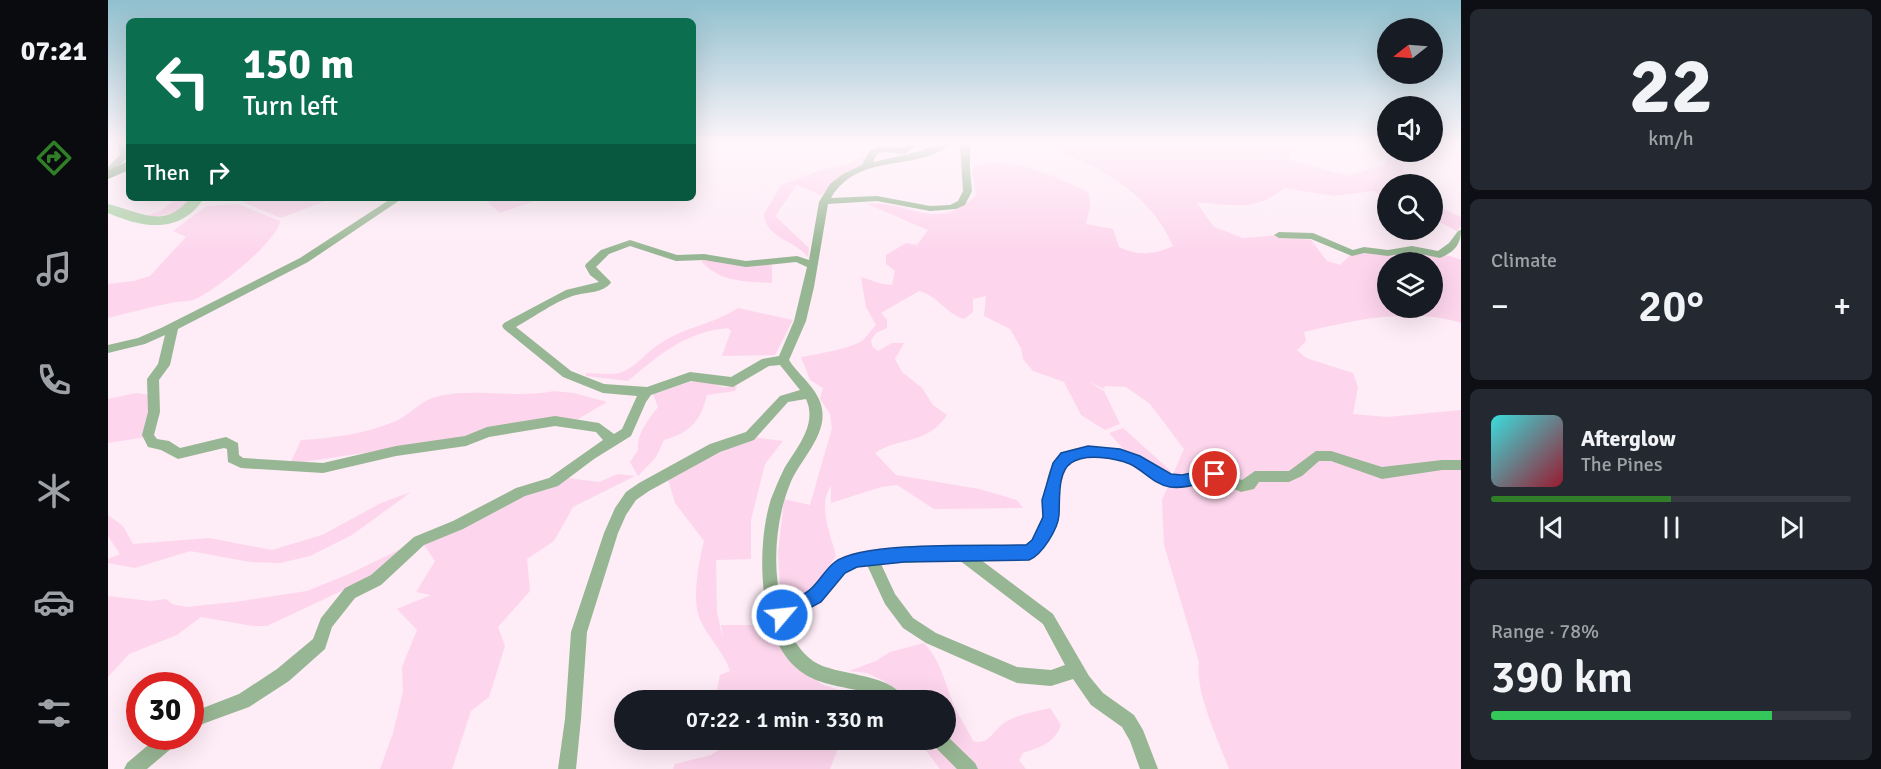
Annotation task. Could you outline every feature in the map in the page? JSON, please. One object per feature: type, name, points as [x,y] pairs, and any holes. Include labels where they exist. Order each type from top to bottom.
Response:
[{"type":"street","points":[[783,360],[800,321],[825,202],[829,192],[842,180]]},
{"type":"street","points":[[825,202],[870,198],[897,201],[931,210],[953,207],[968,193],[966,180]]},
{"type":"street","points":[[108,349],[141,341],[173,327],[304,260],[393,201]]},
{"type":"street","points":[[1279,235],[1312,236],[1352,253],[1364,250],[1388,253],[1412,249],[1440,255],[1453,245],[1461,233]]},
{"type":"street","points":[[783,360],[766,362],[733,382],[727,383],[690,376],[647,392],[603,387],[567,374],[508,326],[570,293],[596,288],[606,283],[594,273],[590,266],[605,252],[630,243],[676,258],[704,257],[746,264],[797,259],[813,266]]},
{"type":"street","points":[[173,327],[164,365],[153,379],[154,412],[148,435],[153,443],[164,445],[178,454],[226,442],[233,447],[233,458],[241,463],[323,468],[408,449],[466,441],[487,432],[555,421],[599,428],[613,441]]},
{"type":"street","points":[[783,360],[788,370],[810,394],[816,408],[816,425],[784,481],[775,504],[770,530],[770,574],[777,618],[787,644],[800,662],[818,673],[880,690]]},
{"type":"street","points":[[204,715],[243,700],[283,675],[319,644],[326,623],[350,593],[376,579],[419,541],[458,525],[521,492],[553,482],[627,432],[647,392]]},
{"type":"street","points":[[567,769],[579,632],[611,533],[631,496],[716,448],[750,435],[784,399],[810,394]]},
{"type":"street","points":[[777,618],[815,596],[839,568],[855,560],[870,557],[1029,552],[1037,545],[1051,517],[1050,500],[1058,467],[1066,458],[1088,452],[1120,455],[1135,460],[1168,481],[1182,481],[1215,474],[1241,486],[1249,485],[1255,477],[1267,475],[1286,477],[1296,473],[1316,456],[1331,456],[1382,473],[1442,465],[1461,465]]},
{"type":"street","points":[[962,554],[996,582],[1048,619],[1076,670],[1097,699],[1128,721],[1137,736],[1149,769]]},
{"type":"street","points":[[870,557],[890,599],[908,623],[931,638],[1017,675],[1051,678],[1076,670]]},
{"type":"street","points":[[133,769],[156,750]]},
{"type":"street","points":[[950,750],[969,769]]},
{"type":"shaded area","points":[[795,180],[837,180],[821,195],[797,185],[775,216],[809,248],[808,257],[775,234],[766,222],[764,214],[781,185]]},
{"type":"shaded area","points":[[974,180],[1063,180],[1089,193],[1090,207],[1086,224],[1113,229],[1119,247],[1133,252],[1146,253],[1173,246],[1163,227],[1136,195],[1115,180],[1377,180],[1377,193],[1374,191],[1334,196],[1284,188],[1273,196],[1252,204],[1197,203],[1214,227],[1243,238],[1278,235],[1311,240],[1327,261],[1340,265],[1352,253],[1394,251],[1428,252],[1377,252],[1377,318],[1304,332],[1306,341],[1297,350],[1306,358],[1353,373],[1358,387],[1353,414],[1388,417],[1461,410],[1461,769],[1229,769],[1204,702],[1200,688],[1199,662],[1164,545],[1162,500],[1184,449],[1150,404],[1126,387],[1105,386],[1104,389],[1087,381],[1104,391],[1120,424],[1105,430],[1081,415],[1064,382],[1033,371],[1023,359],[1021,348],[1010,329],[984,316],[986,296],[973,299],[973,312],[964,319],[951,313],[931,296],[919,291],[881,313],[887,320],[887,328],[876,333],[871,340],[872,346],[878,351],[892,343],[904,343],[895,359],[902,372],[922,388],[933,405],[947,415],[939,425],[922,436],[894,444],[875,453],[896,475],[979,489],[1017,500],[1023,508],[934,509],[897,485],[881,487],[831,503],[831,486],[825,502],[825,511],[836,556],[810,594],[782,615],[778,553],[784,499],[810,505],[832,428],[830,414],[820,399],[823,388],[810,380],[801,357],[843,348],[863,340],[876,325],[866,307],[861,277],[892,285],[895,271],[886,264],[886,255],[906,243],[917,245],[928,230],[867,204],[896,206],[922,213],[948,213],[962,207],[976,195]]},
{"type":"shaded area","points":[[171,201],[192,201],[184,210],[148,219],[146,216],[160,211]]},
{"type":"shaded area","points":[[246,201],[325,201],[281,218],[242,202]]},
{"type":"shaded area","points":[[486,201],[534,201],[500,213]]},
{"type":"shaded area","points":[[238,204],[280,221],[277,230],[257,253],[215,288],[193,300],[174,302],[108,318],[108,284],[134,281],[150,276],[186,237],[173,231],[207,206]]},
{"type":"shaded area","points":[[1443,208],[1461,217],[1461,226],[1457,231],[1443,224]]},
{"type":"shaded area","points":[[1443,255],[1461,260],[1461,323],[1441,318],[1443,318]]},
{"type":"shaded area","points":[[706,259],[772,263],[772,283],[734,280],[725,277],[701,261]]},
{"type":"shaded area","points":[[738,308],[793,320],[775,355],[722,356],[731,331],[728,328],[713,330],[686,339],[662,353],[628,381],[586,376],[586,373],[611,374],[625,371],[656,346],[670,338]]},
{"type":"shaded area","points":[[699,379],[723,387],[737,386],[735,391],[707,395],[693,425],[664,440],[656,457],[638,476],[630,462],[638,450],[639,438],[644,427],[658,407],[653,394]]},
{"type":"shaded area","points":[[554,391],[574,393],[607,402],[578,419],[552,418],[464,438],[290,464],[301,440],[349,435],[373,429],[396,421],[435,397],[465,393],[524,394]]},
{"type":"shaded area","points":[[136,393],[151,395],[146,437],[108,443],[108,399]]},
{"type":"shaded area","points":[[1123,428],[1171,471],[1165,475],[1126,452],[1109,433]]},
{"type":"shaded area","points":[[753,437],[783,441],[765,464],[751,520],[751,559],[716,560],[717,613],[723,639],[721,625],[757,625],[821,684],[839,690],[717,690],[720,675],[730,671],[724,657],[702,624],[697,609],[697,579],[704,541],[675,503],[667,476]]},
{"type":"shaded area","points":[[618,474],[635,476],[573,507],[554,541],[527,559],[530,591],[498,627],[505,646],[489,697],[471,711],[452,769],[380,769],[393,733],[403,692],[402,667],[417,630],[397,609],[431,595],[416,592],[435,561],[422,542],[494,506],[542,490],[568,478],[599,482]]},
{"type":"shaded area","points":[[411,492],[352,535],[310,556],[280,563],[250,562],[190,551],[135,568],[108,563],[108,559],[120,554],[108,536],[108,515],[123,526],[133,544],[209,538],[272,550],[322,535],[381,503]]},
{"type":"shaded area","points":[[405,547],[367,579],[267,626],[253,626],[201,617],[177,635],[129,654],[108,677],[108,596],[150,601],[166,599],[172,604],[186,607],[307,591]]},
{"type":"shaded area","points":[[924,643],[939,666],[948,690],[895,690],[884,681],[867,673],[849,671],[876,661],[890,652]]},
{"type":"shaded area","points":[[1050,708],[1061,725],[1050,741],[1041,747],[1023,753],[1019,760],[1026,769],[976,769],[956,748],[956,709],[973,741],[978,742],[986,740],[1004,723],[1015,717]]},
{"type":"shaded area","points":[[718,750],[837,750],[830,769],[673,769],[675,764],[711,755]]},
{"type":"shaded area","points":[[926,750],[943,750],[961,769],[940,769]]},
{"type":"waterway","points":[[108,208],[139,220],[151,222],[174,217],[188,209],[195,201]]},
{"type":"route","points":[[782,615],[800,607],[815,596],[839,568],[855,560],[904,555],[1029,552],[1037,545],[1051,517],[1050,500],[1058,467],[1066,458],[1088,452],[1120,455],[1135,460],[1168,481],[1182,481],[1215,474]]}]
